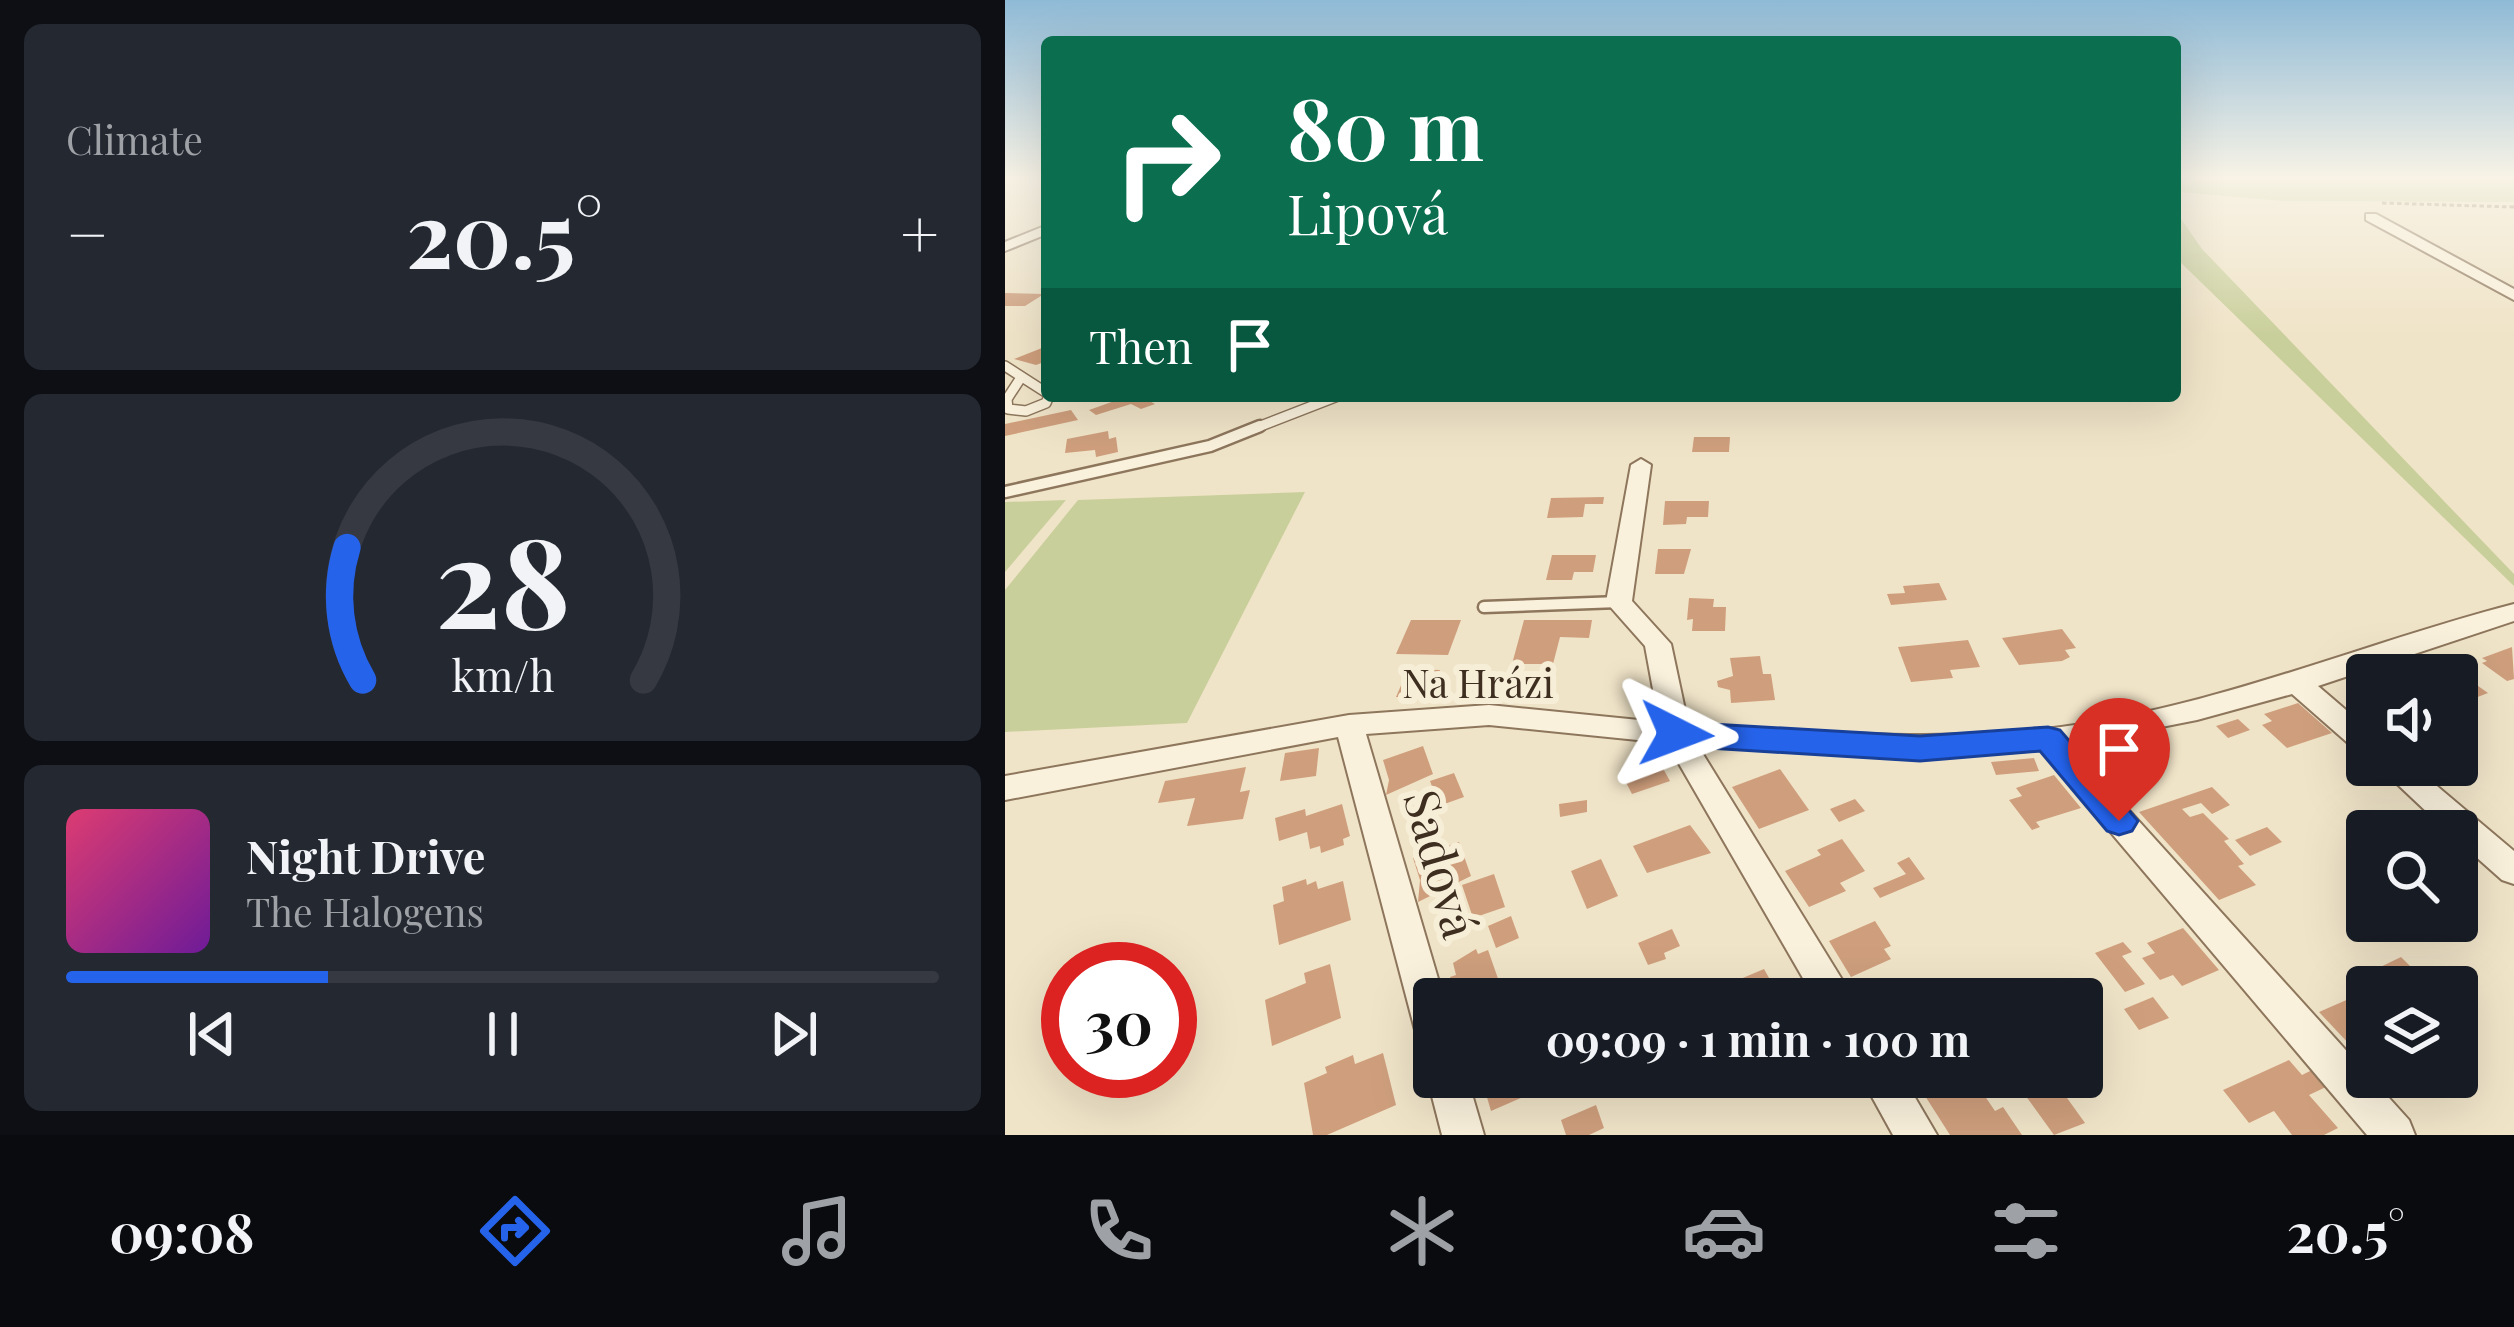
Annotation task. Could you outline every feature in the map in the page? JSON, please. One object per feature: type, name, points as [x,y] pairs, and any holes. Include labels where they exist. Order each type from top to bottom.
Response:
[{"type":"street","points":[[2391,229],[2514,295]]},
{"type":"street","points":[[1005,247],[1041,232]]},
{"type":"street","points":[[1641,466],[1619,602],[1658,644],[1676,734],[1822,978]]},
{"type":"street","name":"Na Hrázi","points":[[1005,788],[1349,725],[1489,715],[1676,734],[1920,748],[2048,739],[2197,710],[2297,683],[2514,612]]},
{"type":"street","points":[[2297,683],[2346,725]]},
{"type":"street","name":"Sadová","points":[[1349,725],[1420,978]]},
{"type":"street","points":[[2048,739],[2394,1135]]},
{"type":"street","points":[[2416,786],[2514,870]]},
{"type":"street","points":[[1453,1098],[1463,1135]]},
{"type":"street","points":[[1893,1098],[1915,1135]]},
{"type":"lane","points":[[1005,366],[1041,391]]},
{"type":"lane","points":[[1020,379],[1007,399],[1008,409],[1034,409],[1046,402]]},
{"type":"lane","points":[[1005,492],[1210,446],[1323,402]]},
{"type":"lane","points":[[1484,607],[1619,602]]},
{"type":"green space","points":[[2181,229],[2188,229],[2202,249],[2514,574],[2514,586],[2181,263]]},
{"type":"green space","points":[[1305,492],[1187,723],[1005,732],[1005,590],[1078,500]]},
{"type":"green space","points":[[1066,500],[1005,572],[1005,502]]},
{"type":"building","points":[[1005,293],[1041,294],[1025,306],[1005,306]]},
{"type":"building","points":[[1041,348],[1041,363],[1014,359]]},
{"type":"building","points":[[1112,402],[1155,404],[1141,409],[1131,404],[1096,415],[1089,410]]},
{"type":"building","points":[[1071,410],[1078,420],[1005,436],[1005,424]]},
{"type":"building","points":[[1108,431],[1109,439],[1116,437],[1118,452],[1096,457],[1095,450],[1065,453],[1067,439]]},
{"type":"building","points":[[1694,437],[1730,437],[1729,452],[1692,452]]},
{"type":"building","points":[[1604,497],[1603,504],[1585,504],[1583,517],[1547,518],[1551,498]]},
{"type":"building","points":[[1665,501],[1709,501],[1708,517],[1687,517],[1686,524],[1663,525]]},
{"type":"building","points":[[1658,549],[1691,549],[1684,574],[1655,574]]},
{"type":"building","points":[[1552,555],[1596,555],[1593,572],[1574,572],[1572,580],[1546,580]]},
{"type":"building","points":[[1939,583],[1947,600],[1891,605],[1887,594],[1905,593],[1903,586]]},
{"type":"building","points":[[1689,598],[1714,599],[1713,607],[1726,607],[1725,631],[1692,631],[1693,619],[1687,620]]},
{"type":"building","points":[[1411,620],[1461,620],[1448,655],[1396,654]]},
{"type":"building","points":[[1524,620],[1592,620],[1589,638],[1560,637],[1553,664],[1512,664]]},
{"type":"building","points":[[2062,629],[2076,648],[2065,650],[2070,657],[2062,661],[2019,665],[2002,638]]},
{"type":"building","points":[[1968,640],[1980,667],[1950,670],[1953,678],[1911,682],[1898,647]]},
{"type":"building","points":[[2512,647],[2514,679],[2507,681],[2482,663],[2487,661],[2482,658]]},
{"type":"building","points":[[1760,656],[1763,674],[1771,674],[1775,700],[1731,703],[1730,690],[1718,687],[1717,681],[1733,676],[1730,658]]},
{"type":"building","points":[[1408,669],[1440,670],[1429,697],[1396,697]]},
{"type":"building","points":[[2298,703],[2332,733],[2287,748],[2262,725],[2272,721],[2264,714]]},
{"type":"building","points":[[2238,719],[2250,730],[2228,738],[2216,726]]},
{"type":"building","points":[[2136,737],[2151,752],[2130,760],[2142,773],[2113,783],[2087,754]]},
{"type":"building","points":[[1423,746],[1433,774],[1386,795],[1389,780],[1383,760]]},
{"type":"building","points":[[1319,748],[1316,776],[1280,781],[1285,753]]},
{"type":"building","points":[[2034,758],[2039,771],[1996,775],[1991,762]]},
{"type":"building","points":[[1649,761],[1660,763],[1670,781],[1632,794],[1620,771]]},
{"type":"building","points":[[1246,767],[1240,792],[1250,790],[1243,819],[1187,826],[1195,798],[1158,803],[1165,781]]},
{"type":"building","points":[[1780,769],[1809,810],[1759,829],[1732,787]]},
{"type":"building","points":[[1454,773],[1464,797],[1439,806],[1430,781]]},
{"type":"building","points":[[2054,775],[2081,808],[2036,822],[2040,827],[2032,830],[2009,800],[2022,796],[2016,788]]},
{"type":"building","points":[[2212,787],[2230,805],[2212,814],[2201,803],[2182,809],[2190,817],[2203,813],[2229,839],[2224,841],[2244,864],[2238,866],[2256,885],[2219,900],[2139,812]]},
{"type":"building","points":[[1855,799],[1865,811],[1839,822],[1830,809]]},
{"type":"building","points":[[1587,800],[1587,812],[1560,817],[1559,804]]},
{"type":"building","points":[[1342,804],[1350,836],[1343,839],[1344,845],[1321,853],[1320,846],[1310,849],[1307,832],[1279,841],[1275,818],[1305,809],[1306,816]]},
{"type":"building","points":[[1690,825],[1711,853],[1647,873],[1633,846]]},
{"type":"building","points":[[2267,827],[2282,842],[2250,856],[2235,840]]},
{"type":"building","points":[[1842,839],[1865,871],[1840,883],[1846,891],[1809,907],[1785,871],[1821,855],[1817,850]]},
{"type":"building","points":[[1459,842],[1471,876],[1418,902],[1420,880],[1413,858]]},
{"type":"building","points":[[1909,857],[1925,879],[1880,898],[1873,888],[1906,874],[1897,863]]},
{"type":"building","points":[[1601,859],[1618,896],[1587,909],[1571,871]]},
{"type":"building","points":[[1494,874],[1505,907],[1473,918],[1462,885]]},
{"type":"building","points":[[1306,879],[1307,885],[1316,881],[1318,889],[1343,881],[1351,920],[1279,945],[1273,905],[1284,901],[1282,887]]},
{"type":"building","points":[[1511,916],[1519,938],[1496,948],[1488,926]]},
{"type":"building","points":[[1875,921],[1891,946],[1884,949],[1891,959],[1851,977],[1829,941]]},
{"type":"building","points":[[2183,928],[2219,970],[2182,986],[2173,975],[2160,980],[2142,958],[2155,953],[2147,943]]},
{"type":"building","points":[[1672,929],[1680,946],[1664,953],[1666,959],[1648,965],[1638,943]]},
{"type":"building","points":[[2123,942],[2132,952],[2122,956],[2145,984],[2125,992],[2095,953]]},
{"type":"building","points":[[1476,949],[1478,954],[1488,950],[1498,978],[1450,978],[1456,975],[1453,963]]},
{"type":"building","points":[[2401,957],[2410,966],[2382,966]]},
{"type":"building","points":[[1330,964],[1341,1018],[1272,1046],[1265,1000],[1306,983],[1304,973]]},
{"type":"building","points":[[1764,969],[1769,978],[1743,978]]},
{"type":"building","points":[[2153,997],[2169,1018],[2139,1030],[2124,1009]]},
{"type":"building","points":[[2346,1000],[2346,1041],[2319,1012]]},
{"type":"building","points":[[1383,1053],[1396,1105],[1327,1135],[1313,1135],[1304,1083],[1353,1055],[1355,1064]]},
{"type":"building","points":[[2289,1060],[2302,1075],[2314,1069],[2328,1086],[2309,1095],[2338,1128],[2324,1135],[2292,1135],[2274,1111],[2249,1123],[2223,1090]]},
{"type":"building","points":[[1487,1098],[1521,1098],[1491,1111]]},
{"type":"building","points":[[1926,1098],[1986,1098],[1995,1111],[2003,1107],[2022,1135],[1950,1135]]},
{"type":"building","points":[[2027,1098],[2067,1098],[2085,1123],[2054,1135]]},
{"type":"building","points":[[1596,1105],[1604,1128],[1589,1135],[1566,1135],[1561,1120]]},
{"type":"route","points":[[1676,734],[1920,748],[2048,739],[2119,821]]}]
